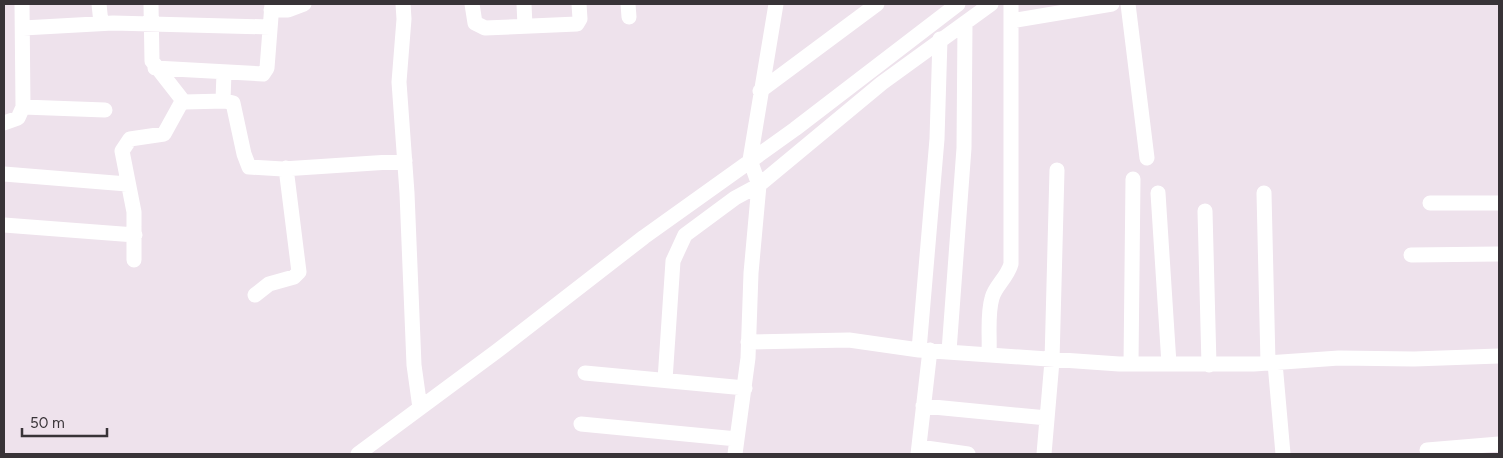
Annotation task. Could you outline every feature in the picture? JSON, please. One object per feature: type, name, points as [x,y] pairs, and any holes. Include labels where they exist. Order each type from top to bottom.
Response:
[{"type":"street","points":[[4,122],[18,118],[23,107],[22,4]]},
{"type":"street","points":[[99,4],[101,23]]},
{"type":"street","points":[[151,4],[150,54],[155,68],[184,102]]},
{"type":"street","points":[[155,68],[258,74],[266,72],[272,7],[288,10],[304,4]]},
{"type":"street","points":[[472,4],[476,23],[480,27],[577,24],[580,19],[579,4]]},
{"type":"street","points":[[524,4],[525,26]]},
{"type":"street","points":[[735,454],[745,388],[754,172],[760,91],[776,4]]},
{"type":"street","points":[[760,91],[877,4]]},
{"type":"street","points":[[665,380],[673,261],[680,241],[693,228],[735,198],[754,172],[795,129],[958,4]]},
{"type":"street","points":[[358,454],[644,237],[754,172],[991,4]]},
{"type":"street","points":[[989,354],[992,298],[996,289],[1005,279],[1011,264],[1011,4]]},
{"type":"street","points":[[1011,21],[1112,4]]},
{"type":"street","points":[[1128,4],[1146,158]]},
{"type":"street","points":[[400,5],[399,82],[405,161],[414,365],[420,408]]},
{"type":"street","points":[[23,28],[101,23],[270,27]]},
{"type":"street","points":[[948,351],[964,148],[965,23]]},
{"type":"street","points":[[940,39],[924,406],[918,451],[968,454]]},
{"type":"street","points":[[223,101],[224,72]]},
{"type":"street","points":[[134,260],[134,212],[122,160],[122,151],[130,139],[137,136],[164,134],[180,105],[184,102],[230,102],[235,107],[244,154],[250,167],[286,168],[405,161]]},
{"type":"street","points":[[23,107],[105,110]]},
{"type":"street","points":[[255,295],[269,284],[294,277],[298,272],[286,168]]},
{"type":"street","points":[[1044,454],[1052,361],[1057,170]]},
{"type":"street","points":[[4,174],[127,184]]},
{"type":"street","points":[[1131,364],[1133,178]]},
{"type":"street","points":[[1158,193],[1169,364]]},
{"type":"street","points":[[1264,193],[1271,363],[1283,454]]},
{"type":"street","points":[[1430,203],[1499,204]]},
{"type":"street","points":[[1205,211],[1209,364]]},
{"type":"street","points":[[4,225],[135,235]]},
{"type":"street","points":[[1411,255],[1499,254]]},
{"type":"street","points":[[748,342],[849,340],[925,350],[989,354],[1052,361],[1131,364],[1271,363],[1339,358],[1414,359],[1499,356]]},
{"type":"street","points":[[585,373],[745,388]]},
{"type":"street","points":[[924,406],[1047,418]]},
{"type":"street","points":[[581,424],[738,439]]},
{"type":"street","points":[[1427,450],[1499,444]]}]
